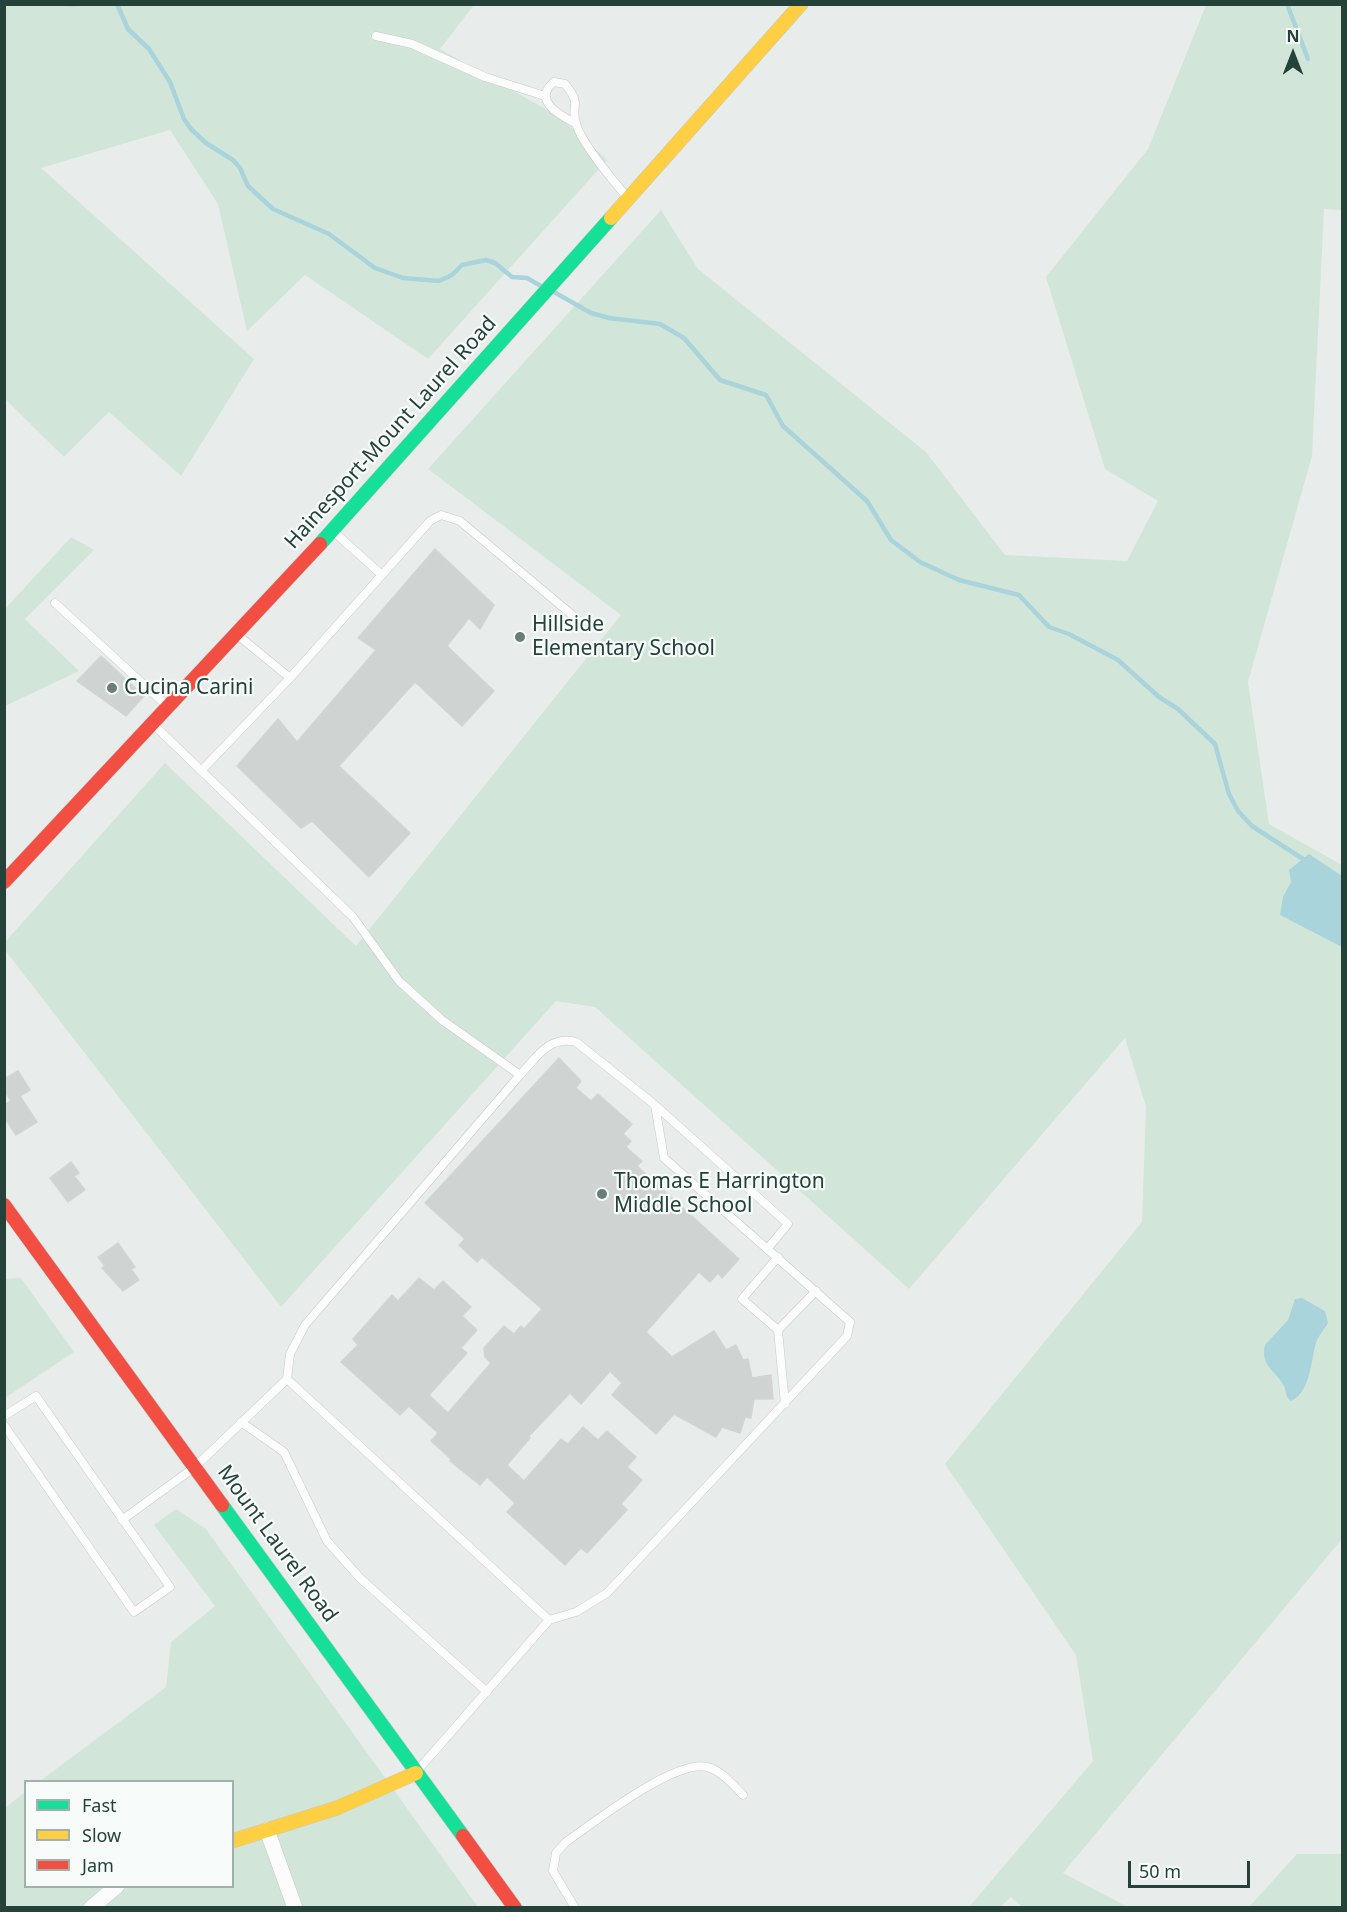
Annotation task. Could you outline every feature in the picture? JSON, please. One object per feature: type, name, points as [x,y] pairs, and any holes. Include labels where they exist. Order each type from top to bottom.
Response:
[{"type":"main road","name":"Hainesport-Mount Laurel Road","points":[[4,882],[154,725],[333,531],[801,4]]},
{"type":"main road","name":"Mount Laurel Road","points":[[6,1210],[515,1908]]},
{"type":"main road","points":[[234,1840],[336,1808],[416,1773]]},
{"type":"street","points":[[267,1830],[296,1908]]},
{"type":"street","points":[[92,1908],[116,1888]]},
{"type":"lane","points":[[376,36],[412,44],[485,78],[545,96],[560,115],[575,123],[607,174],[628,198]]},
{"type":"lane","points":[[545,96],[546,88],[554,82],[565,84],[577,106],[575,123]]},
{"type":"lane","points":[[202,770],[290,678],[430,521],[441,515],[460,521],[577,619]]},
{"type":"lane","points":[[333,531],[382,575]]},
{"type":"lane","points":[[56,603],[169,708]]},
{"type":"lane","points":[[238,635],[290,678]]},
{"type":"lane","points":[[154,725],[353,916],[399,981],[442,1020],[520,1075]]},
{"type":"lane","points":[[122,1520],[195,1467],[287,1379],[290,1354],[304,1325],[551,1042],[563,1039],[576,1042],[655,1105],[788,1224],[768,1248]]},
{"type":"lane","points":[[416,1773],[549,1620],[576,1612],[607,1593],[785,1404],[847,1336],[850,1329],[850,1322],[845,1316],[664,1158],[655,1105]]},
{"type":"lane","points":[[778,1257],[742,1299],[778,1330],[785,1404]]},
{"type":"lane","points":[[778,1330],[816,1291]]},
{"type":"lane","points":[[287,1379],[549,1620]]},
{"type":"lane","points":[[4,1416],[36,1396],[170,1587],[134,1612],[4,1425]]},
{"type":"lane","points":[[241,1422],[284,1452],[327,1541],[360,1578],[487,1692]]},
{"type":"lane","points":[[575,1908],[553,1871],[556,1853],[566,1842],[643,1789],[692,1766],[707,1767],[720,1773],[743,1795]]},
{"type":"green space","points":[[4,5],[474,5],[440,49],[561,118],[607,160],[428,359],[305,275],[247,331],[218,204],[170,130],[41,168],[254,359],[181,476],[109,412],[64,457],[5,399]]},
{"type":"green space","points":[[1206,5],[1342,5],[1342,210],[1324,209],[1312,456],[1248,682],[1269,824],[1342,865],[1342,1539],[1063,1873],[1128,1907],[1022,1907],[1011,1897],[1000,1907],[969,1907],[1093,1761],[1076,1655],[945,1464],[1142,1222],[1146,1107],[1125,1038],[909,1289],[595,1007],[556,1001],[281,1307],[5,950],[5,942],[165,763],[356,946],[621,615],[428,469],[661,210],[698,269],[926,452],[1005,555],[1127,561],[1158,501],[1105,469],[1046,277],[1148,149]]},
{"type":"green space","points":[[71,537],[94,550],[25,619],[79,671],[5,706],[5,609]]},
{"type":"green space","points":[[21,1278],[74,1352],[5,1398],[5,1279]]},
{"type":"green space","points":[[176,1509],[206,1529],[478,1907],[5,1907],[4,1805],[6,1807],[24,1793],[24,1888],[234,1888],[234,1780],[41,1780],[166,1687],[171,1642],[215,1606],[154,1525]]},
{"type":"green space","points":[[1297,1854],[1342,1854],[1342,1907],[1249,1907]]},
{"type":"water","points":[[1309,854],[1342,876],[1342,947],[1280,915],[1283,897],[1291,882],[1289,870]]},
{"type":"water","points":[[1302,1298],[1325,1311],[1328,1323],[1317,1340],[1306,1384],[1297,1397],[1291,1401],[1287,1397],[1283,1384],[1266,1362],[1264,1352],[1265,1345],[1288,1320],[1295,1299]]},
{"type":"building","points":[[435,549],[494,605],[480,629],[469,618],[447,646],[494,691],[462,726],[415,682],[339,766],[410,833],[369,877],[312,821],[301,828],[237,766],[278,719],[297,742],[376,650],[358,638]]},
{"type":"building","name":"Cucina Carini","points":[[101,656],[144,696],[126,716],[77,681]]},
{"type":"building","points":[[559,1058],[581,1081],[576,1088],[591,1101],[598,1094],[632,1124],[623,1134],[631,1141],[626,1147],[642,1161],[637,1166],[739,1259],[722,1278],[718,1273],[710,1282],[699,1272],[646,1332],[672,1357],[714,1331],[726,1350],[736,1345],[743,1360],[748,1359],[752,1378],[771,1375],[773,1399],[754,1399],[751,1418],[745,1417],[740,1433],[722,1427],[716,1437],[674,1414],[656,1434],[612,1395],[622,1383],[610,1371],[581,1404],[570,1393],[529,1436],[530,1438],[507,1465],[524,1481],[561,1439],[568,1444],[583,1427],[598,1440],[607,1431],[636,1457],[627,1467],[642,1480],[621,1504],[627,1510],[587,1553],[581,1548],[565,1565],[507,1512],[515,1503],[487,1477],[480,1485],[450,1461],[451,1459],[431,1441],[438,1433],[409,1406],[400,1415],[341,1362],[358,1345],[353,1339],[392,1295],[398,1301],[419,1278],[434,1290],[443,1281],[471,1307],[462,1316],[477,1330],[461,1348],[467,1353],[429,1395],[448,1413],[491,1363],[485,1357],[484,1348],[504,1326],[514,1334],[521,1326],[524,1329],[542,1309],[482,1257],[477,1262],[459,1245],[465,1239],[425,1203]]},
{"type":"building","points":[[18,1071],[30,1090],[20,1096],[37,1122],[16,1135],[4,1117],[4,1105],[11,1101],[4,1090],[4,1079]]},
{"type":"building","points":[[71,1162],[79,1173],[74,1176],[85,1190],[68,1202],[50,1178]]},
{"type":"building","points":[[118,1243],[135,1267],[131,1269],[139,1280],[123,1291],[102,1268],[105,1266],[98,1257]]},
{"type":"waterway","points":[[66,4],[78,4]]},
{"type":"waterway","points":[[117,4],[128,29],[149,49],[170,82],[184,119],[191,129],[206,143],[233,160],[240,168],[248,186],[273,209],[329,234],[375,268],[403,278],[439,281],[452,275],[462,265],[486,260],[495,263],[512,277],[527,278],[541,286]]},
{"type":"waterway","points":[[1287,4],[1308,59]]},
{"type":"waterway","points":[[554,292],[591,313],[609,318],[660,324],[684,338],[720,380],[766,395],[783,426],[867,501],[891,540],[920,562],[959,580],[1019,595],[1049,627],[1069,634],[1118,660],[1159,697],[1178,709],[1215,744],[1229,794],[1238,811],[1252,826],[1306,861]]},
{"type":"traffic: fast","points":[[320,544],[611,218]]},
{"type":"traffic: fast","points":[[222,1505],[463,1836]]},
{"type":"traffic: slow","points":[[611,218],[801,4]]},
{"type":"traffic: slow","points":[[234,1840],[337,1808],[416,1773]]},
{"type":"traffic: jam","points":[[4,882],[320,544]]},
{"type":"traffic: jam","points":[[4,1205],[222,1505]]},
{"type":"traffic: jam","points":[[463,1836],[515,1908]]},
{"type":"place","name":"Hillside Elementary School","points":[[520,637]]},
{"type":"place","name":"Cucina Carini","points":[[112,688]]},
{"type":"place","name":"Thomas E Harrington Middle School","points":[[602,1194]]}]
